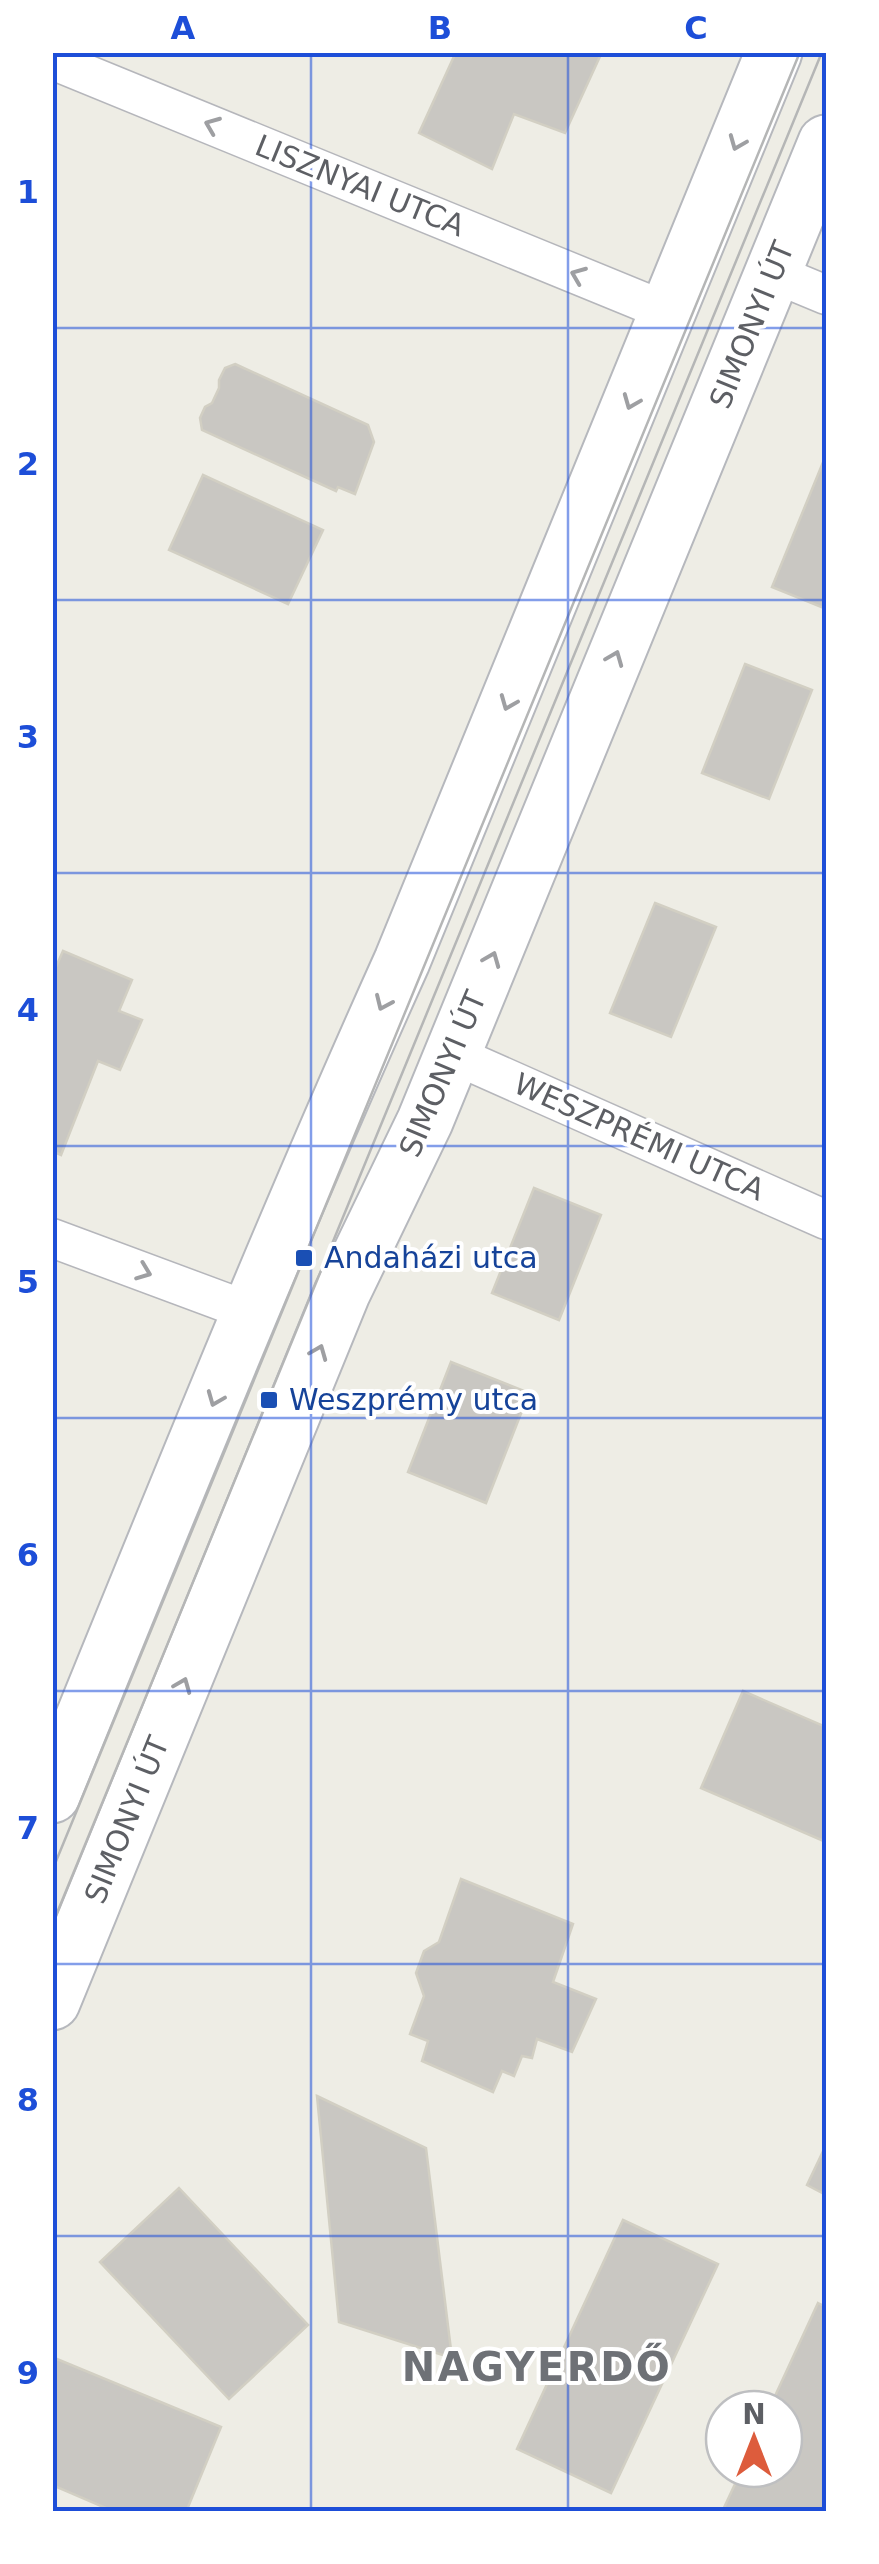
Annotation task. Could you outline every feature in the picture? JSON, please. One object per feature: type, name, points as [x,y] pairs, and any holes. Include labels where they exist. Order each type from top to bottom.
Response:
[{"type":"street","points":[[52,1796],[251,1312],[402,961],[774,52]]},
{"type":"street","name":"LISZNYAI UTCA","points":[[52,60],[668,312]]},
{"type":"street","name":"SIMONYI ÚT","points":[[52,2002],[238,1556],[342,1294],[426,1121],[826,142]]},
{"type":"street","points":[[773,273],[826,295]]},
{"type":"street","name":"WESZPRÉMI UTCA","points":[[452,1054],[826,1220]]},
{"type":"street","points":[[52,1238],[251,1312]]},
{"type":"building","points":[[456,52],[602,52],[565,133],[514,114],[492,169],[419,133]]},
{"type":"building","points":[[235,364],[368,425],[374,442],[355,494],[338,487],[336,491],[202,430],[200,418],[205,407],[212,403],[225,368]]},
{"type":"building","points":[[826,455],[826,609],[772,587]]},
{"type":"building","points":[[203,475],[323,530],[288,604],[169,550]]},
{"type":"building","points":[[745,664],[812,690],[769,799],[702,773]]},
{"type":"building","points":[[655,903],[716,927],[671,1037],[610,1013]]},
{"type":"building","points":[[63,951],[132,980],[119,1011],[142,1020],[120,1070],[98,1061],[61,1155],[52,1151],[52,976]]},
{"type":"building","points":[[534,1188],[601,1215],[559,1320],[492,1293]]},
{"type":"building","points":[[451,1362],[529,1393],[486,1503],[408,1472]]},
{"type":"building","points":[[743,1691],[826,1727],[826,1842],[701,1788]]},
{"type":"building","points":[[461,1879],[573,1924],[553,1982],[596,1999],[572,2052],[537,2039],[532,2058],[522,2056],[514,2076],[502,2071],[493,2092],[422,2061],[428,2041],[410,2034],[424,1996],[416,1973],[424,1951],[439,1942]]},
{"type":"building","points":[[317,2096],[426,2148],[452,2358],[339,2322]]},
{"type":"building","points":[[826,2145],[826,2195],[807,2185]]},
{"type":"building","points":[[179,2188],[308,2325],[229,2399],[100,2262]]},
{"type":"building","points":[[623,2220],[718,2264],[611,2493],[517,2449]]},
{"type":"building","points":[[818,2303],[826,2307],[826,2512],[722,2512],[733,2489],[804,2489],[804,2389],[778,2389]]},
{"type":"building","points":[[52,2357],[221,2427],[186,2512],[115,2512],[52,2485]]},
{"type":"tram line","points":[[52,1871],[800,52]]},
{"type":"tram line","points":[[52,1925],[822,52]]},
{"type":"place","name":"Andaházi utca","points":[[304,1258]]},
{"type":"place","name":"Weszprémy utca","points":[[269,1400]]},
{"type":"district","name":"NAGYERDŐ","points":[[537,2367]]}]
